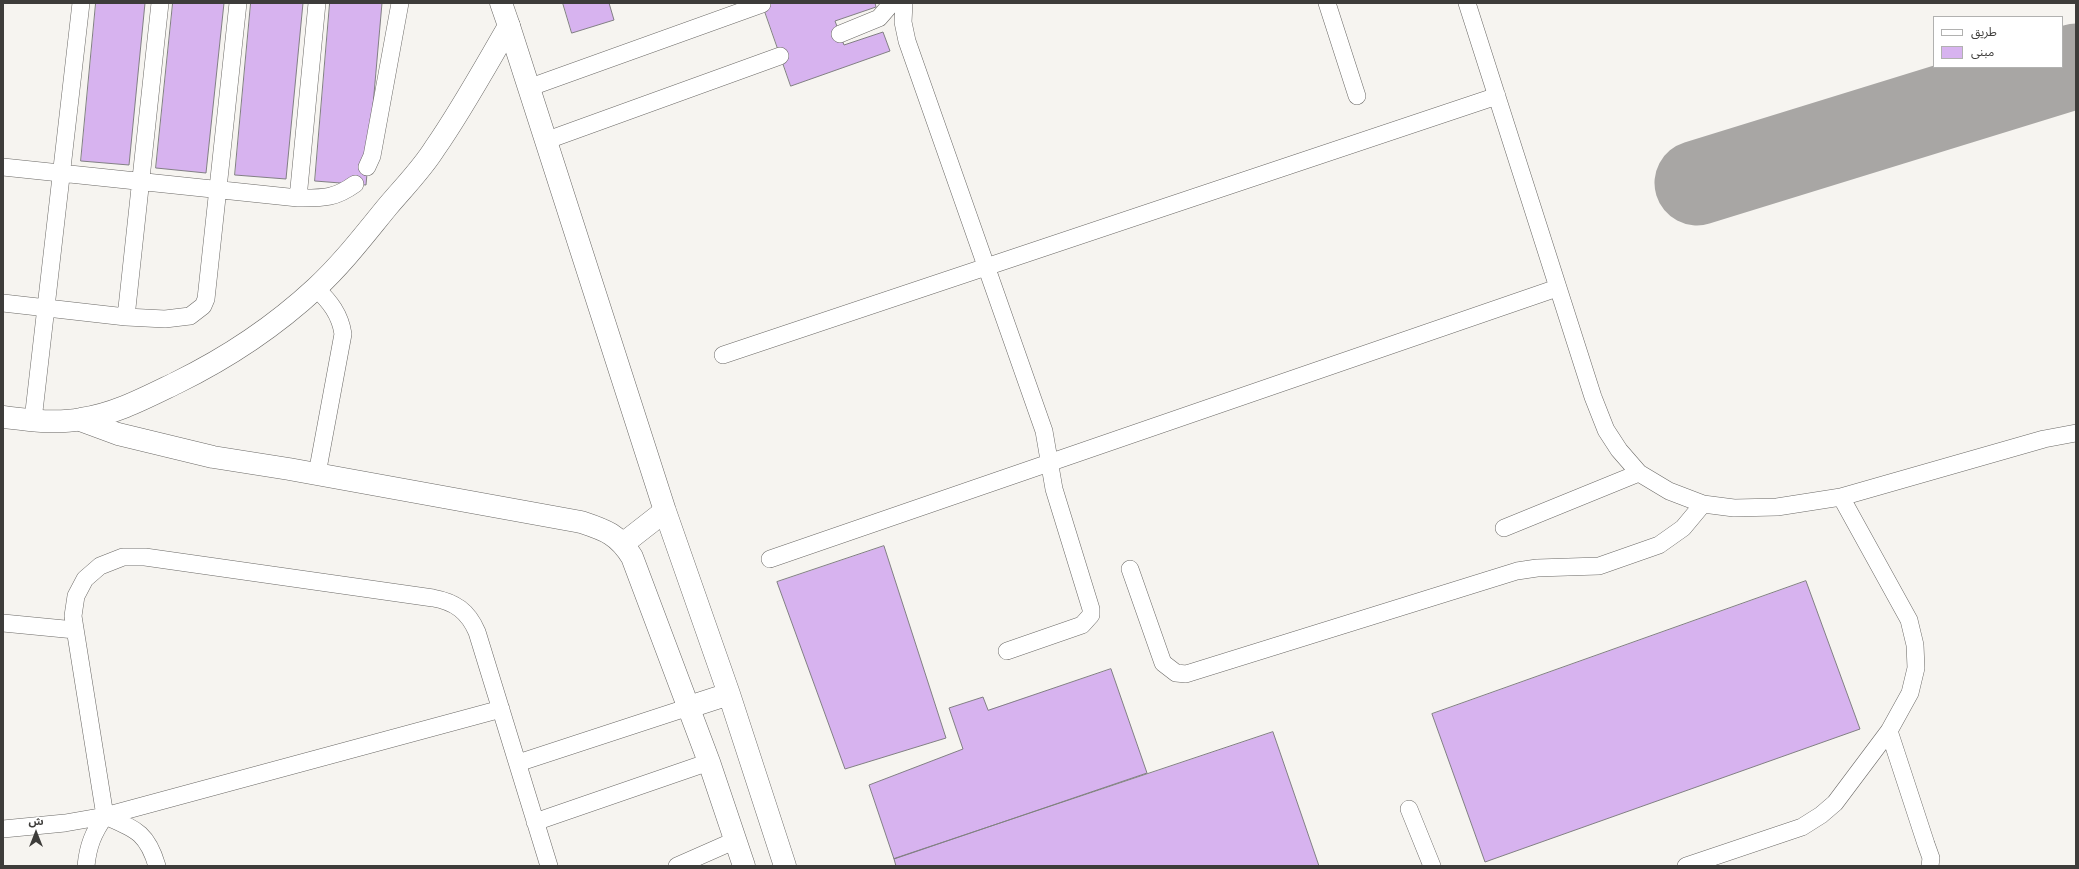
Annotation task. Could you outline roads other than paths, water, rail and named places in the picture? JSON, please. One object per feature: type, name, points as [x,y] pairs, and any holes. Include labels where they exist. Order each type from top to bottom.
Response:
[{"type":"street","points":[[501,3],[665,510],[729,694],[785,866]]},
{"type":"street","points":[[3,417],[33,420],[80,420],[130,405],[203,369],[241,347],[275,323],[316,288],[350,252],[434,150],[509,26]]},
{"type":"street","points":[[80,420],[118,434],[160,446],[213,457],[317,474],[581,522],[607,531],[624,543],[632,557],[709,762],[744,866]]},
{"type":"street","points":[[624,543],[665,510]]},
{"type":"street","points":[[689,707],[729,694]]},
{"type":"lane","points":[[33,420],[44,309],[81,3]]},
{"type":"lane","points":[[126,318],[160,3]]},
{"type":"lane","points":[[3,303],[126,318],[181,318],[190,316],[203,306],[206,299],[219,190],[238,3]]},
{"type":"lane","points":[[298,198],[317,3]]},
{"type":"lane","points":[[368,167],[372,156],[400,3]]},
{"type":"lane","points":[[840,34],[879,18],[892,3]]},
{"type":"lane","points":[[904,3],[903,22],[907,42],[1044,431],[1054,488],[1090,603],[1091,615],[1082,625],[1007,651]]},
{"type":"lane","points":[[1327,3],[1357,96]]},
{"type":"lane","points":[[1467,3],[1593,397],[1606,430],[1619,450],[1639,473],[1669,491],[1703,504],[1734,508],[1777,507],[1841,497],[2044,439],[2076,433]]},
{"type":"lane","points":[[528,88],[762,4]]},
{"type":"lane","points":[[545,141],[780,56]]},
{"type":"lane","points":[[723,355],[1497,96]]},
{"type":"lane","points":[[3,168],[298,198],[326,198],[342,194],[355,184]]},
{"type":"lane","points":[[316,288],[334,306],[342,324],[343,334],[317,474]]},
{"type":"lane","points":[[770,559],[1557,288]]},
{"type":"lane","points":[[1504,528],[1639,473]]},
{"type":"lane","points":[[1686,866],[1795,830],[1821,815],[1835,803],[1890,731],[1910,693],[1916,668],[1915,645],[1909,620],[1841,497]]},
{"type":"lane","points":[[1130,569],[1163,663],[1176,673],[1186,674],[1517,571],[1537,568],[1599,566],[1659,545],[1683,528],[1703,504]]},
{"type":"lane","points":[[86,866],[87,848],[93,833],[105,816],[73,616],[76,596],[85,579],[100,566],[123,557],[145,557],[433,598],[446,600],[460,608],[471,619],[477,632],[549,866]]},
{"type":"lane","points":[[3,623],[75,630]]},
{"type":"lane","points":[[518,763],[689,707]]},
{"type":"lane","points":[[3,829],[58,824],[105,816],[501,709]]},
{"type":"lane","points":[[1890,731],[1926,844],[1930,858],[1930,866]]},
{"type":"lane","points":[[535,822],[709,762]]},
{"type":"lane","points":[[1409,809],[1432,866]]},
{"type":"lane","points":[[105,816],[128,826],[144,836],[153,850],[157,866]]},
{"type":"lane","points":[[677,866],[736,840]]}]
